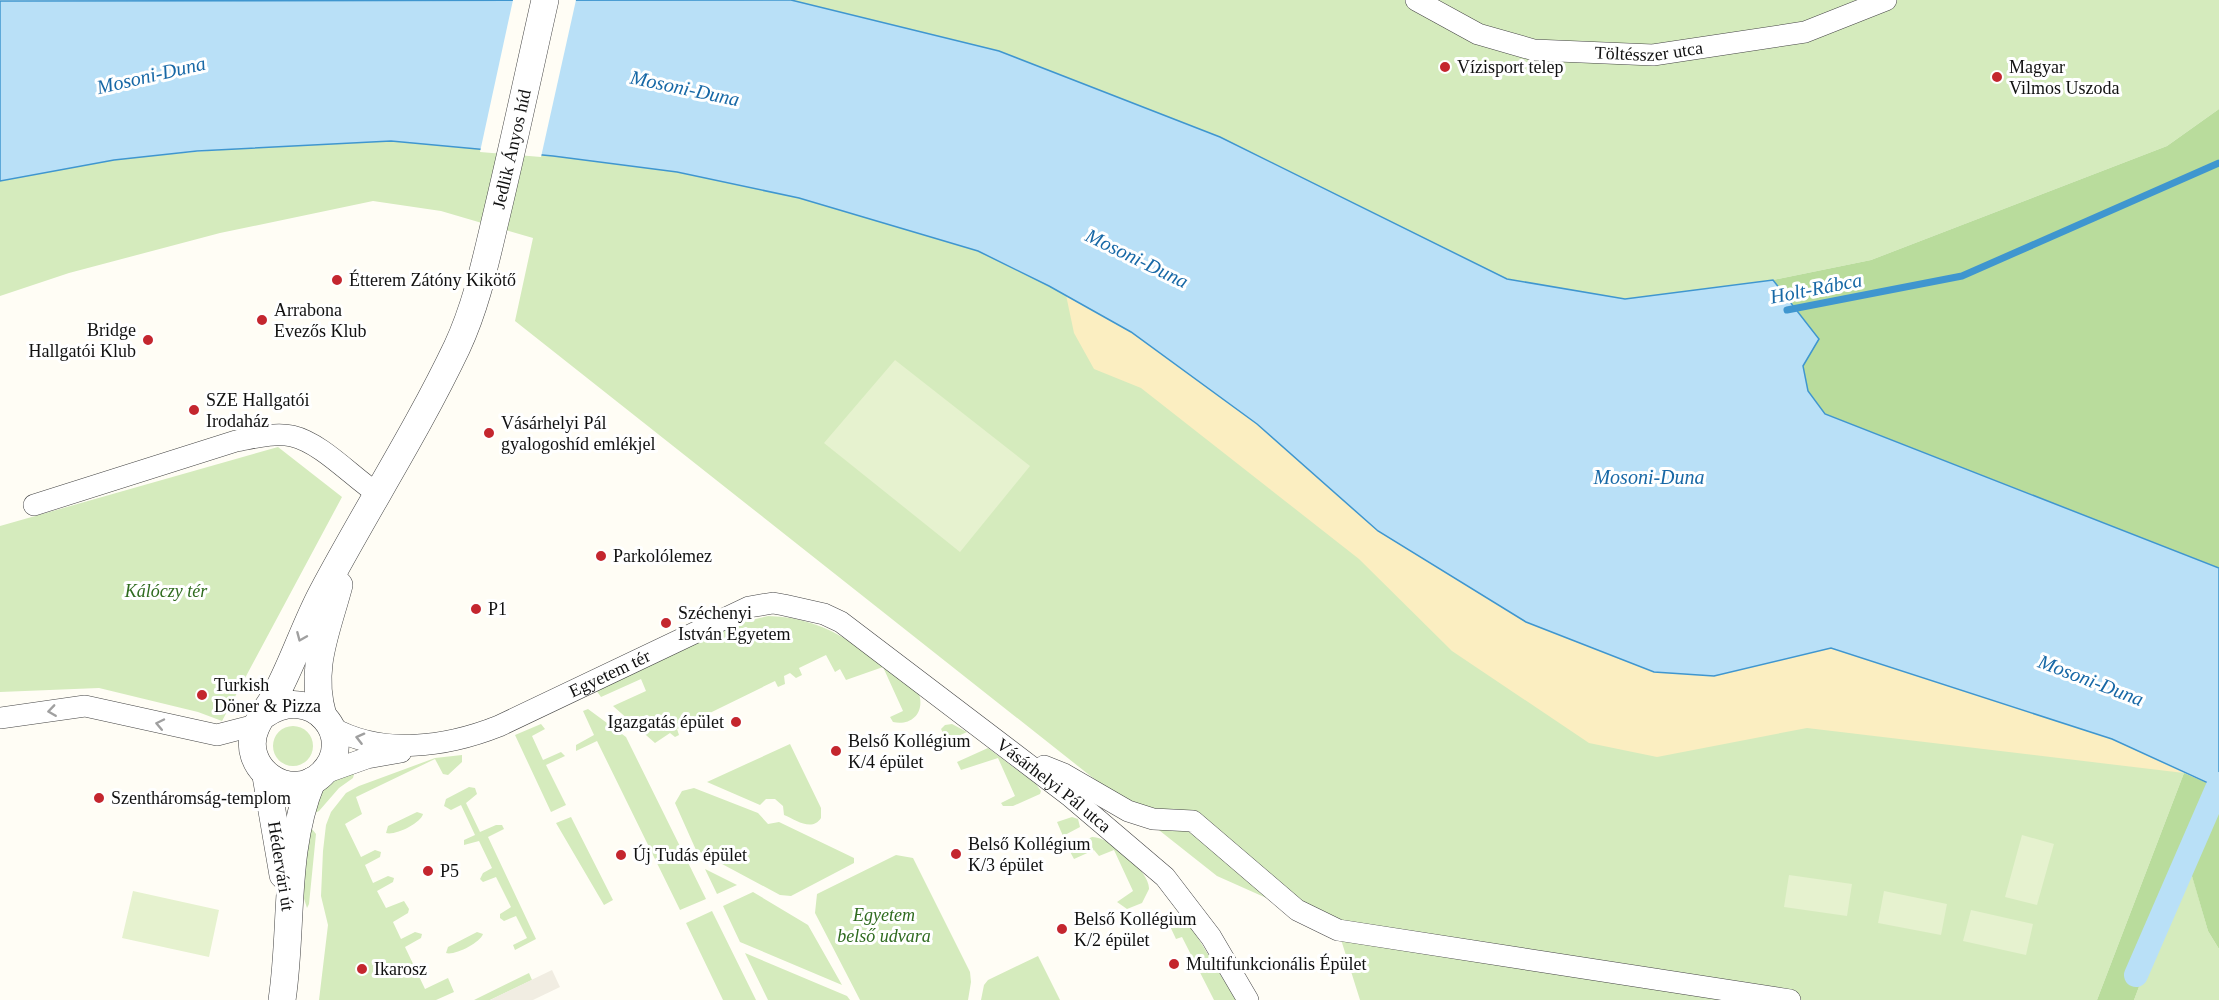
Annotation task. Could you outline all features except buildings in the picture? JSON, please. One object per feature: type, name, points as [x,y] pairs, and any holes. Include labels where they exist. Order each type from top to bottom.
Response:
[{"type":"street","name":"Jedlik Ányos híd","points":[[378,494],[457,346],[477,296],[544,0]]},
{"type":"street","name":"Töltésszer utca","points":[[1416,0],[1478,34],[1534,50],[1653,55],[1805,32],[1886,0]]},
{"type":"street","points":[[34,505],[236,441],[265,436],[291,436],[314,445],[354,478],[378,494],[349,549],[322,592],[260,720],[252,748],[258,767],[266,776],[288,786],[317,778],[334,752],[334,739],[318,697],[316,673],[349,549]]},
{"type":"street","name":"Egyetem tér","points":[[317,778],[366,758],[467,737],[499,726],[749,607],[773,603],[784,605]]},
{"type":"street","name":"Vásárhelyi Pál utca","points":[[784,605],[824,614],[855,631],[1021,758],[1166,877],[1211,937],[1248,1000]]},
{"type":"street","points":[[0,718],[85,706],[218,735],[260,720],[288,704],[313,708],[327,721]]},
{"type":"street","name":"Egyetem tér","points":[[327,721],[349,736],[387,744],[433,744]]},
{"type":"street","points":[[1021,758],[1064,774],[1128,811],[1152,819],[1193,821],[1297,910],[1338,930],[1790,1000]]},
{"type":"street","name":"Hédervári út","points":[[266,776],[290,921]]},
{"type":"street","name":"Hédervári út","points":[[282,1000],[290,921],[290,891],[299,822],[317,778]]},
{"type":"green space","points":[[791,0],[2219,0],[2219,109],[2167,146],[1871,260],[1773,280],[1625,299],[1507,279],[1220,137],[999,51]]},
{"type":"green space","points":[[2219,109],[2219,568],[1825,414],[1808,391],[1803,366],[1773,280],[1871,260],[2167,146]]},
{"type":"green space","points":[[391,141],[553,156],[677,172],[799,198],[978,251],[1049,286],[1131,332],[1257,424],[1714,676],[1830,648],[2112,739],[2184,773],[2097,1000],[1360,1000],[1338,930],[1217,876],[515,321],[533,238],[441,211],[373,201],[220,233],[69,273],[0,296],[0,181],[48,171],[145,157],[194,152]]},
{"type":"green space","points":[[895,360],[1030,466],[960,552],[824,443]]},
{"type":"green space","name":"Kálóczy tér","points":[[278,447],[342,497],[222,721],[198,712],[99,688],[0,692],[0,526]]},
{"type":"green space","points":[[768,616],[812,623],[832,631],[867,653],[919,694],[920,707],[915,717],[906,722],[893,722],[890,717],[903,711],[883,667],[846,680],[840,669],[835,672],[826,655],[799,668],[802,675],[796,678],[790,673],[784,676],[785,684],[778,687],[775,681],[677,729],[679,735],[675,737],[670,733],[655,743],[613,706],[646,691],[641,679],[601,697],[596,690],[739,623]]},
{"type":"green space","points":[[588,709],[626,737],[706,899],[680,910],[597,741],[576,751],[576,745],[594,735],[583,711]]},
{"type":"green space","points":[[541,724],[545,729],[532,736],[543,760],[561,752],[565,756],[546,765],[566,805],[551,812],[515,735]]},
{"type":"green space","points":[[952,724],[967,732],[947,741],[941,729],[945,725]]},
{"type":"green space","points":[[293,726],[301,727],[307,732],[312,738],[312,754],[307,760],[301,765],[293,766],[285,765],[279,760],[274,754],[273,746],[274,738],[279,732],[285,727]]},
{"type":"green space","points":[[790,744],[821,808],[821,818],[813,824],[804,824],[784,815],[783,806],[775,799],[766,799],[760,805],[707,782]]},
{"type":"green space","points":[[988,748],[1036,784],[1041,791],[1040,794],[1013,806],[1003,806],[1001,803],[1015,796],[998,758],[961,770],[957,762]]},
{"type":"green space","points":[[462,755],[462,762],[448,775],[443,774],[435,759],[356,797],[362,814],[345,824],[361,857],[375,850],[381,852],[380,857],[365,865],[373,883],[388,876],[394,878],[393,882],[377,891],[386,908],[404,901],[409,909],[408,913],[393,922],[401,939],[415,932],[422,934],[421,938],[405,947],[425,989],[448,978],[454,992],[436,1000],[319,1000],[328,925],[321,896],[323,851],[326,825],[331,812],[346,793],[359,786],[435,758]]},
{"type":"green space","points":[[355,770],[353,778],[339,788],[319,811],[313,814],[324,784]]},
{"type":"green space","points":[[2184,773],[2219,788],[2219,949],[2208,931],[2187,859],[2134,1000],[2097,1000]]},
{"type":"green space","points":[[469,787],[475,788],[477,794],[466,803],[480,832],[496,825],[502,825],[504,829],[488,837],[536,939],[515,950],[513,945],[527,938],[516,916],[504,921],[500,918],[500,914],[511,907],[496,877],[483,882],[480,879],[483,873],[492,868],[479,841],[464,845],[464,840],[475,835],[461,805],[451,810],[444,806],[446,799]]},
{"type":"green space","name":"Egyetem belső udvara","points":[[694,788],[758,813],[768,824],[779,822],[854,858],[854,863],[791,896],[780,895],[696,850],[675,803],[682,791]]},
{"type":"green space","points":[[417,812],[423,814],[413,825],[395,833],[386,833],[388,826]]},
{"type":"green space","points":[[571,817],[613,900],[604,905],[556,823]]},
{"type":"green space","points":[[1072,817],[1078,819],[1080,827],[1063,836],[1057,822]]},
{"type":"green space","points":[[305,828],[312,829],[316,834],[307,908],[300,886]]},
{"type":"green space","points":[[2022,835],[2054,844],[2037,905],[2005,897]]},
{"type":"green space","points":[[1092,837],[1099,838],[1118,848],[1143,873],[1149,889],[1142,903],[1127,909],[1117,902],[1133,891],[1114,850],[1099,856],[1094,850],[1074,859],[1068,848]]},
{"type":"green space","name":"Egyetem belső udvara","points":[[896,855],[913,858],[970,972],[968,1000],[860,1000],[815,913],[817,894]]},
{"type":"green space","points":[[2187,858],[2208,931],[2219,949],[2219,1000],[2134,1000]]},
{"type":"green space","points":[[705,869],[737,885],[717,894]]},
{"type":"green space","points":[[1789,875],[1852,884],[1847,916],[1784,907]]},
{"type":"green space","points":[[133,891],[219,910],[209,957],[122,938]]},
{"type":"green space","points":[[1884,891],[1947,904],[1941,935],[1878,923]]},
{"type":"green space","name":"Egyetem belső udvara","points":[[753,892],[808,925],[842,985],[740,942],[723,906]]},
{"type":"green space","points":[[1971,910],[2033,924],[2026,955],[1963,941]]},
{"type":"green space","points":[[712,911],[756,1000],[723,1000],[686,923]]},
{"type":"green space","points":[[1177,919],[1190,925],[1236,1000],[1214,1000],[1182,937],[1176,939],[1168,922]]},
{"type":"green space","points":[[477,932],[483,934],[472,945],[455,953],[446,953],[448,947]]},
{"type":"green space","name":"Egyetem belső udvara","points":[[745,953],[847,996],[850,1000],[768,1000]]},
{"type":"green space","points":[[1038,956],[1060,1000],[981,1000],[984,985],[988,980]]},
{"type":"green space","points":[[529,973],[532,980],[490,1000],[474,1000]]},
{"type":"sand","points":[[1066,295],[1131,332],[1257,424],[1378,531],[1526,622],[1654,672],[1714,676],[1830,648],[2112,739],[2184,773],[1807,728],[1657,757],[1589,743],[1452,651],[1359,559],[1141,388],[1094,369],[1074,333]]},
{"type":"shaded area","points":[[552,970],[560,987],[533,1000],[490,1000]]},
{"type":"water","name":"Mosoni-Duna","points":[[791,0],[999,51],[1220,137],[1507,279],[1625,299],[1773,280],[1819,339],[1803,366],[1808,391],[1825,414],[2219,568],[2219,788],[2112,739],[1831,648],[1714,676],[1654,672],[1526,622],[1378,531],[1257,424],[1131,332],[1049,286],[978,251],[799,198],[677,172],[553,156],[391,141],[197,151],[114,160],[0,181],[0,1]]},
{"type":"pier","points":[[513,0],[576,0],[541,157],[480,152]]},
{"type":"waterway","name":"Holt-Rábca","points":[[1787,310],[1962,276],[2219,163]]},
{"type":"waterway","points":[[2136,975],[2219,784]]},
{"type":"place","name":"Vízisport telep","points":[[1445,67]]},
{"type":"place","name":"Magyar Vilmos Uszoda","points":[[1997,77]]},
{"type":"place","name":"Étterem Zátóny Kikötő","points":[[337,280]]},
{"type":"place","name":"Arrabona Evezős Klub","points":[[262,320]]},
{"type":"place","name":"Bridge Hallgatói Klub","points":[[148,340]]},
{"type":"place","name":"SZE Hallgatói Irodaház","points":[[194,410]]},
{"type":"place","name":"Vásárhelyi Pál gyalogoshíd emlékjel","points":[[489,433]]},
{"type":"place","name":"Parkolólemez","points":[[601,556]]},
{"type":"place","name":"P1","points":[[476,609]]},
{"type":"place","name":"Széchenyi István Egyetem","points":[[666,623]]},
{"type":"place","name":"Turkish Döner & Pizza","points":[[202,695]]},
{"type":"place","name":"Igazgatás épület","points":[[736,722]]},
{"type":"place","name":"Belső Kollégium K/4 épület","points":[[836,751]]},
{"type":"place","name":"Szentháromság-templom","points":[[99,798]]},
{"type":"place","name":"Belső Kollégium K/3 épület","points":[[956,854]]},
{"type":"place","name":"Új Tudás épület","points":[[621,855]]},
{"type":"place","name":"P5","points":[[428,871]]},
{"type":"place","name":"Belső Kollégium K/2 épület","points":[[1062,929]]},
{"type":"place","name":"Multifunkcionális Épület","points":[[1174,964]]},
{"type":"place","name":"Ikarosz","points":[[362,969]]}]
